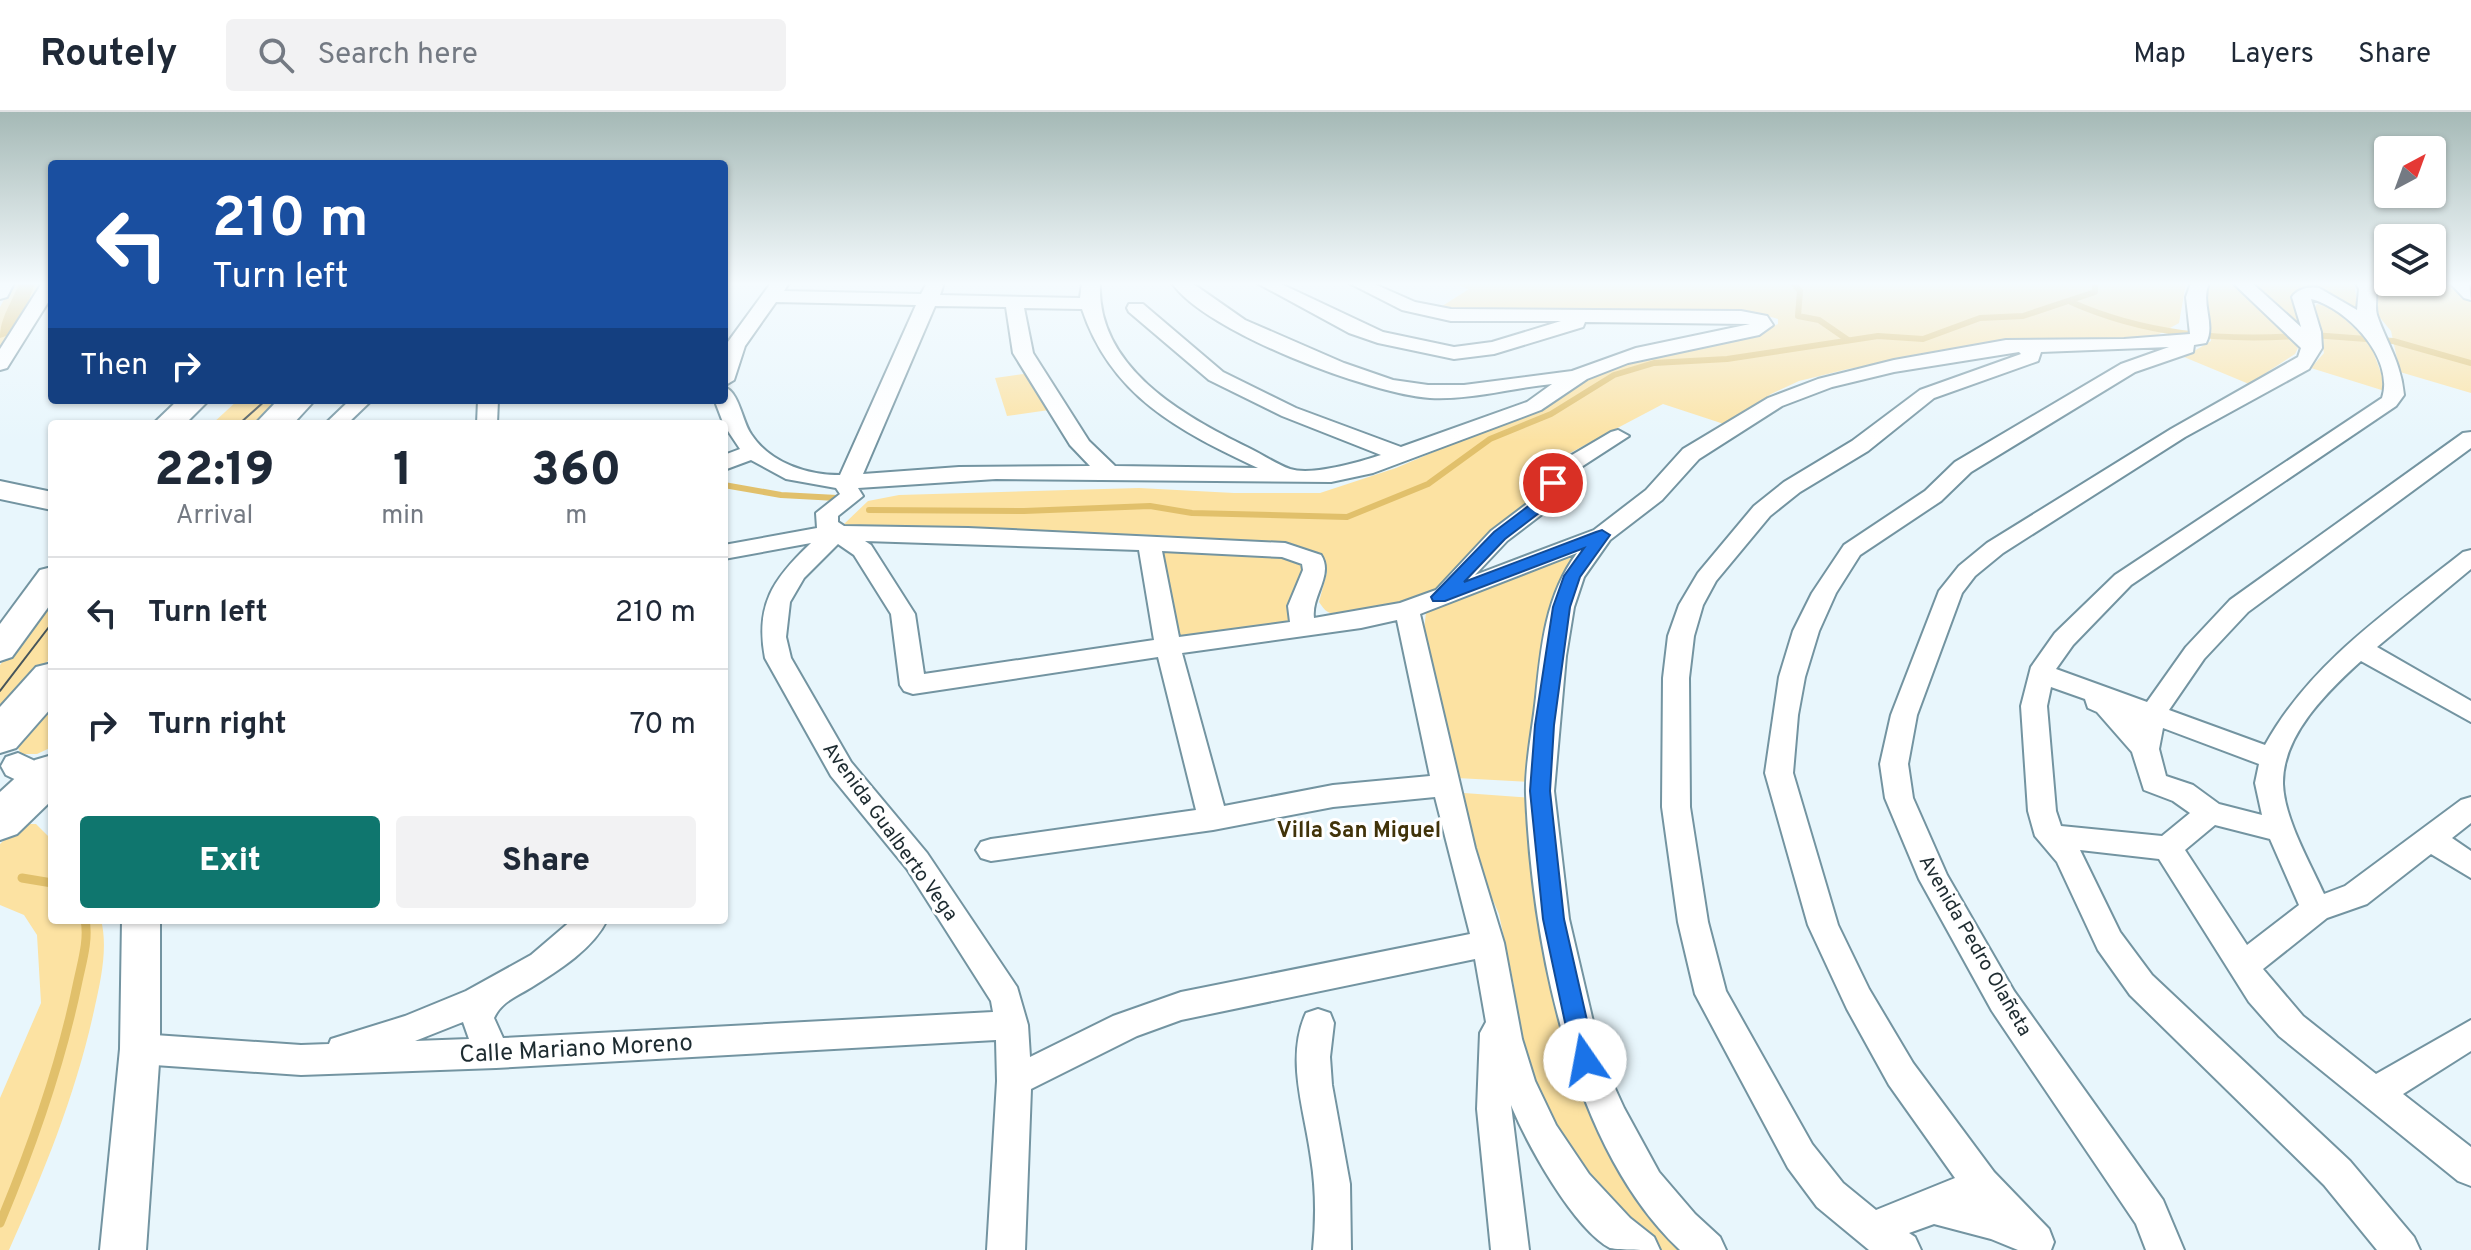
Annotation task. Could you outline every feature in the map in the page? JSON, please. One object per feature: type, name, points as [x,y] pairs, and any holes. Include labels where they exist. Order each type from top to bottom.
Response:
[{"type":"highway","points":[[277,420],[294,404]]},
{"type":"highway","points":[[297,420],[314,404]]},
{"type":"highway","points":[[0,821],[32,753],[48,693]]},
{"type":"main road","points":[[172,420],[190,404]]},
{"type":"main road","points":[[201,420],[219,404]]},
{"type":"main road","points":[[0,490],[48,500]]},
{"type":"main road","points":[[0,649],[48,583]]},
{"type":"street","points":[[0,364],[18,336]]},
{"type":"street","points":[[728,368],[735,346],[742,336]]},
{"type":"street","points":[[845,484],[856,469],[912,336]]},
{"type":"street","points":[[1020,336],[1023,353],[1081,445],[1109,473]]},
{"type":"street","points":[[1101,336],[1103,346],[1124,373],[1162,408],[1200,433],[1292,475]]},
{"type":"street","points":[[1168,336],[1227,382],[1289,412],[1401,455]]},
{"type":"street","points":[[1262,336],[1370,381],[1447,392],[1542,377],[1576,377]]},
{"type":"street","points":[[1376,336],[1454,353],[1494,348],[1530,336]]},
{"type":"street","points":[[726,404],[753,452],[773,466],[845,484],[923,474],[1331,475],[1365,468],[1534,406],[1576,377],[1628,356],[1727,336]]},
{"type":"street","points":[[2299,336],[2312,348]]},
{"type":"street","points":[[2312,348],[2314,336]]},
{"type":"street","points":[[2371,336],[2386,352],[2394,395],[2389,402],[2123,580],[2064,639],[2040,673],[2034,706],[2042,811],[2050,836],[2068,855],[2109,941],[2141,985],[2337,1173],[2401,1250]]},
{"type":"street","points":[[2376,336],[2378,342]]},
{"type":"street","points":[[1707,1250],[1682,1227],[1646,1184],[1601,1096],[1585,1060],[1554,919],[1540,791],[1551,669],[1562,607],[1572,576],[1602,535],[1654,495],[1691,454],[1775,402],[1825,383],[1882,369],[2019,345],[2124,345],[2199,339]]},
{"type":"street","points":[[2043,1246],[1981,1184],[1901,1074],[1858,999],[1823,925],[1779,773],[1792,677],[1806,631],[1824,593],[1852,550],[1933,496],[1963,467],[2128,368],[2182,351],[2199,339]]},
{"type":"street","points":[[1902,1250],[1871,1230],[1830,1195],[1800,1156],[1711,994],[1693,922],[1676,807],[1676,678],[1681,636],[1691,605],[1706,578],[1762,511],[1792,487],[1860,446],[1927,394],[2031,357],[2032,352],[2019,345]]},
{"type":"street","name":"Avenida Pedro Olañeta","points":[[2165,1250],[2150,1213],[2003,1001],[1934,879],[1899,798],[1894,764],[1904,715],[1951,591],[1967,571],[1995,548],[2178,433],[2302,365],[2312,354],[2312,348]]},
{"type":"street","points":[[340,420],[358,404]]},
{"type":"street","points":[[1439,597],[1499,536],[1550,497],[1553,483],[1575,458],[1618,436]]},
{"type":"street","points":[[2283,831],[2210,813],[2183,793],[2154,783],[2145,749],[2152,714],[2195,653],[2239,606],[2471,438]]},
{"type":"street","points":[[728,461],[753,452]]},
{"type":"street","points":[[845,484],[852,496],[827,513],[826,524],[863,550],[903,614],[913,685],[1406,610],[1602,535]]},
{"type":"street","points":[[728,551],[772,541],[836,533],[1149,542],[1285,550],[1313,560],[1315,570],[1300,606],[1303,627]]},
{"type":"street","name":"Avenida Gualberto Vega","points":[[836,533],[785,585],[776,604],[772,638],[778,658],[841,769],[917,861],[1006,997],[1012,1025],[1014,1081],[1006,1250]]},
{"type":"street","points":[[1149,542],[1168,648],[1213,819]]},
{"type":"street","points":[[2316,909],[2283,831],[2269,785],[2270,757],[2328,677],[2471,557]]},
{"type":"street","points":[[1406,610],[1448,785],[1457,836],[1488,943],[1509,1052],[1554,1158],[1576,1189],[1614,1230],[1641,1250]]},
{"type":"street","points":[[2360,649],[2471,713]]},
{"type":"street","points":[[2040,673],[2270,757]]},
{"type":"street","points":[[2040,673],[2106,705],[2145,749]]},
{"type":"street","points":[[991,850],[1213,819],[1333,796],[1448,785]]},
{"type":"street","points":[[2244,966],[2316,909],[2356,895],[2471,808]]},
{"type":"street","points":[[2050,836],[2168,848],[2210,813]]},
{"type":"street","points":[[2431,839],[2471,866]]},
{"type":"street","points":[[2168,848],[2260,992],[2291,1026],[2471,1169]]},
{"type":"street","points":[[123,1250],[140,1049],[141,924]]},
{"type":"street","points":[[301,1060],[404,1030],[489,995],[546,960],[580,935],[589,924]]},
{"type":"street","points":[[1014,1081],[1125,1026],[1181,1006],[1488,943]]},
{"type":"street","points":[[1497,985],[1494,1109],[1510,1250]]},
{"type":"street","points":[[489,995],[478,1018],[487,1043],[496,1053]]},
{"type":"street","points":[[1318,1023],[1311,1054],[1315,1096],[1327,1146],[1332,1200],[1332,1250]]},
{"type":"street","name":"Calle Mariano Moreno","points":[[140,1049],[301,1060],[496,1053],[1012,1025]]},
{"type":"street","points":[[2376,1092],[2471,1034]]},
{"type":"street","points":[[1871,1230],[1981,1184]]},
{"type":"street","points":[[1934,1206],[1992,1221],[2043,1246]]},
{"type":"shaded area","points":[[0,336],[11,336],[0,354]]},
{"type":"shaded area","points":[[1743,336],[2155,336],[2094,342],[2013,340],[1848,369],[1799,381],[1771,394],[1727,425],[1663,404],[1570,453],[1543,479],[1542,492],[1441,587],[1367,612],[1338,614],[1325,610],[1319,602],[1327,572],[1322,554],[1288,543],[1154,535],[850,527],[844,524],[868,501],[899,495],[1139,488],[1320,493],[1396,468],[1499,424],[1606,367]]},
{"type":"shaded area","points":[[2210,336],[2288,336],[2298,348],[2295,354],[2249,384],[2184,357],[2211,341]]},
{"type":"shaded area","points":[[2321,336],[2363,336],[2370,343],[2388,392],[2311,368],[2324,353]]},
{"type":"shaded area","points":[[2392,336],[2471,336],[2471,393],[2400,372]]},
{"type":"shaded area","points":[[1031,373],[1049,410],[1007,416],[995,378]]},
{"type":"shaded area","points":[[234,404],[284,404],[267,420],[216,420]]},
{"type":"shaded area","points":[[1166,550],[1295,558],[1307,568],[1289,622],[1185,638],[1177,635],[1159,554]]},
{"type":"shaded area","points":[[1580,551],[1531,782],[1457,778],[1423,640],[1426,612]]},
{"type":"shaded area","points":[[48,602],[48,661],[0,717],[0,665]]},
{"type":"shaded area","points":[[48,712],[48,749],[37,754],[21,754],[17,746],[41,716]]},
{"type":"shaded area","points":[[1464,793],[1532,798],[1566,1023],[1693,1250],[1657,1250],[1597,1201],[1536,1090],[1517,1034],[1514,986],[1499,914],[1476,862]]},
{"type":"shaded area","points":[[36,824],[48,836],[48,924],[102,924],[104,952],[88,1038],[69,1099],[9,1250],[0,1250],[0,1098],[41,1003],[37,935],[24,915],[0,905],[0,844],[15,829]]},
{"type":"waterway","points":[[1842,336],[1848,340]]},
{"type":"waterway","points":[[869,510],[1024,511],[1150,506],[1192,513],[1347,517],[1428,484],[1490,439],[1551,414],[1614,375],[1654,363],[1727,359],[1877,336]]},
{"type":"waterway","points":[[1880,336],[1923,339],[1931,336]]},
{"type":"waterway","points":[[2213,336],[2294,336]]},
{"type":"waterway","points":[[2328,336],[2393,341],[2471,363]]},
{"type":"waterway","points":[[728,486],[781,495],[837,498]]},
{"type":"waterway","points":[[22,878],[48,882]]},
{"type":"waterway","points":[[0,1223],[55,1074],[84,950],[85,924]]},
{"type":"tram line","points":[[244,420],[262,404]]},
{"type":"tram line","points":[[0,691],[48,628]]},
{"type":"district","name":"Villa San Miguel","points":[[1359,829]]},
{"type":"route","points":[[1553,483],[1550,497],[1499,536],[1473,566],[1439,597],[1602,535],[1572,576],[1562,607],[1553,656],[1540,791],[1554,919],[1585,1060]]}]
